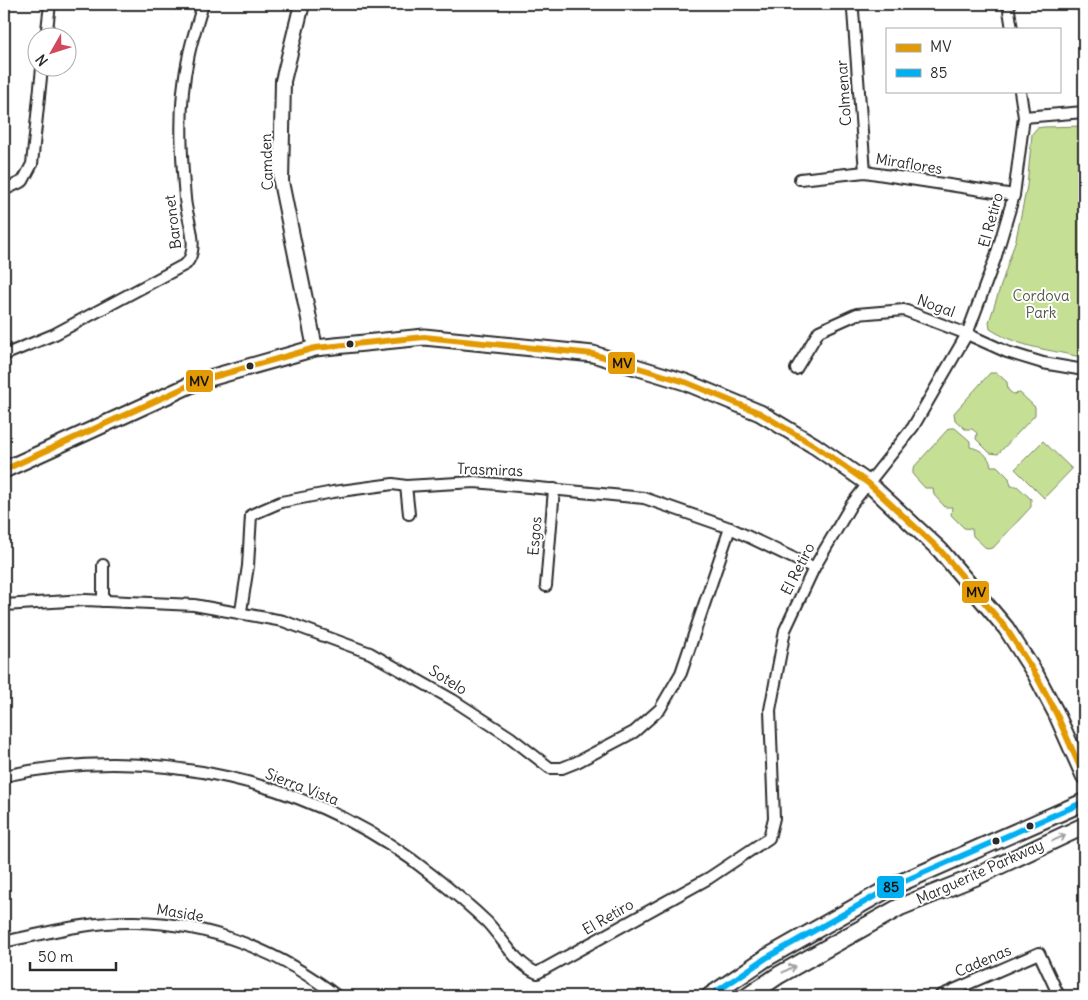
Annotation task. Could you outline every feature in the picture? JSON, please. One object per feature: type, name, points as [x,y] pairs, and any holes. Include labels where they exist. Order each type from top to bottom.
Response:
[{"type":"main road","points":[[4,470],[199,381],[315,348],[424,337],[593,354],[685,382],[760,413],[815,446],[868,483],[940,550],[1006,628],[1048,698],[1084,776]]},
{"type":"main road","name":"Marguerite Parkway","points":[[710,996],[766,958],[891,888],[1084,802]]},
{"type":"main road","name":"Marguerite Parkway","points":[[748,996],[779,975],[900,907],[975,877],[1084,826]]},
{"type":"street","points":[[47,28],[50,4]]},
{"type":"street","name":"Baronet","points":[[4,355],[55,334],[186,264],[192,258],[193,247],[186,211],[180,138],[187,60],[203,4]]},
{"type":"street","name":"Camden","points":[[302,4],[283,81],[282,182],[315,348]]},
{"type":"street","points":[[1008,4],[1012,28]]},
{"type":"street","name":"Colmenar","points":[[853,11],[865,172]]},
{"type":"street","points":[[4,190],[23,181],[32,164],[41,78]]},
{"type":"street","name":"El Retiro","points":[[537,973],[709,878],[769,838],[774,818],[770,710],[785,630],[814,568],[851,504],[913,426],[967,334],[995,259],[1014,195],[1024,117],[1020,92]]},
{"type":"street","points":[[1024,117],[1084,112]]},
{"type":"street","name":"Miraflores","points":[[800,179],[865,172],[1014,195]]},
{"type":"street","name":"Nogal","points":[[796,369],[818,331],[857,314],[904,310],[967,334],[1007,352],[1043,362],[1084,370]]},
{"type":"street","name":"Trasmiras","points":[[241,611],[248,566],[251,515],[281,502],[393,484],[406,486],[475,482],[644,498],[730,528],[814,568]]},
{"type":"street","points":[[406,486],[409,514]]},
{"type":"street","name":"Esgos","points":[[546,586],[554,489]]},
{"type":"street","name":"Sotelo","points":[[4,605],[58,601],[103,601],[194,605],[241,611],[283,621],[370,653],[421,680],[461,705],[510,737],[550,768],[562,768],[634,732],[660,709],[681,673],[698,628],[730,528]]},
{"type":"street","points":[[103,565],[103,601]]},
{"type":"street","name":"Sierra Vista","points":[[4,776],[60,768],[137,764],[188,769],[266,788],[330,813],[395,848],[462,900],[488,923],[522,963],[537,973]]},
{"type":"street","name":"Maside","points":[[4,942],[87,926],[133,922],[168,924],[214,933],[257,947],[310,975],[337,996]]},
{"type":"street","name":"Cadenas","points":[[943,996],[1039,953],[1059,996]]},
{"type":"green space","name":"Cordova Park","points":[[1084,126],[1084,358],[1013,341],[990,329],[989,322],[1016,239],[1027,186],[1032,134],[1037,128]]},
{"type":"green space","points":[[990,373],[997,373],[1007,382],[1008,390],[1013,394],[1020,393],[1035,407],[1035,415],[998,454],[990,453],[976,439],[977,433],[972,429],[965,429],[955,420],[954,413]]},
{"type":"green space","points":[[949,428],[955,428],[970,441],[970,447],[984,453],[991,466],[997,466],[1009,478],[1011,486],[1017,486],[1031,499],[1031,507],[993,548],[987,549],[973,536],[972,529],[964,528],[951,515],[952,507],[945,507],[934,495],[933,488],[925,488],[913,475],[913,468]]},
{"type":"green space","points":[[1043,441],[1072,469],[1044,498],[1015,469]]},
{"type":"transit line","name":"MV","points":[[4,470],[199,381],[315,348],[424,337],[593,354],[685,382],[760,413],[815,446],[868,483],[940,550],[1006,628],[1036,675],[1056,713],[1084,776]]},
{"type":"transit line","name":"85","points":[[710,996],[766,958],[891,887],[1084,802]]}]
